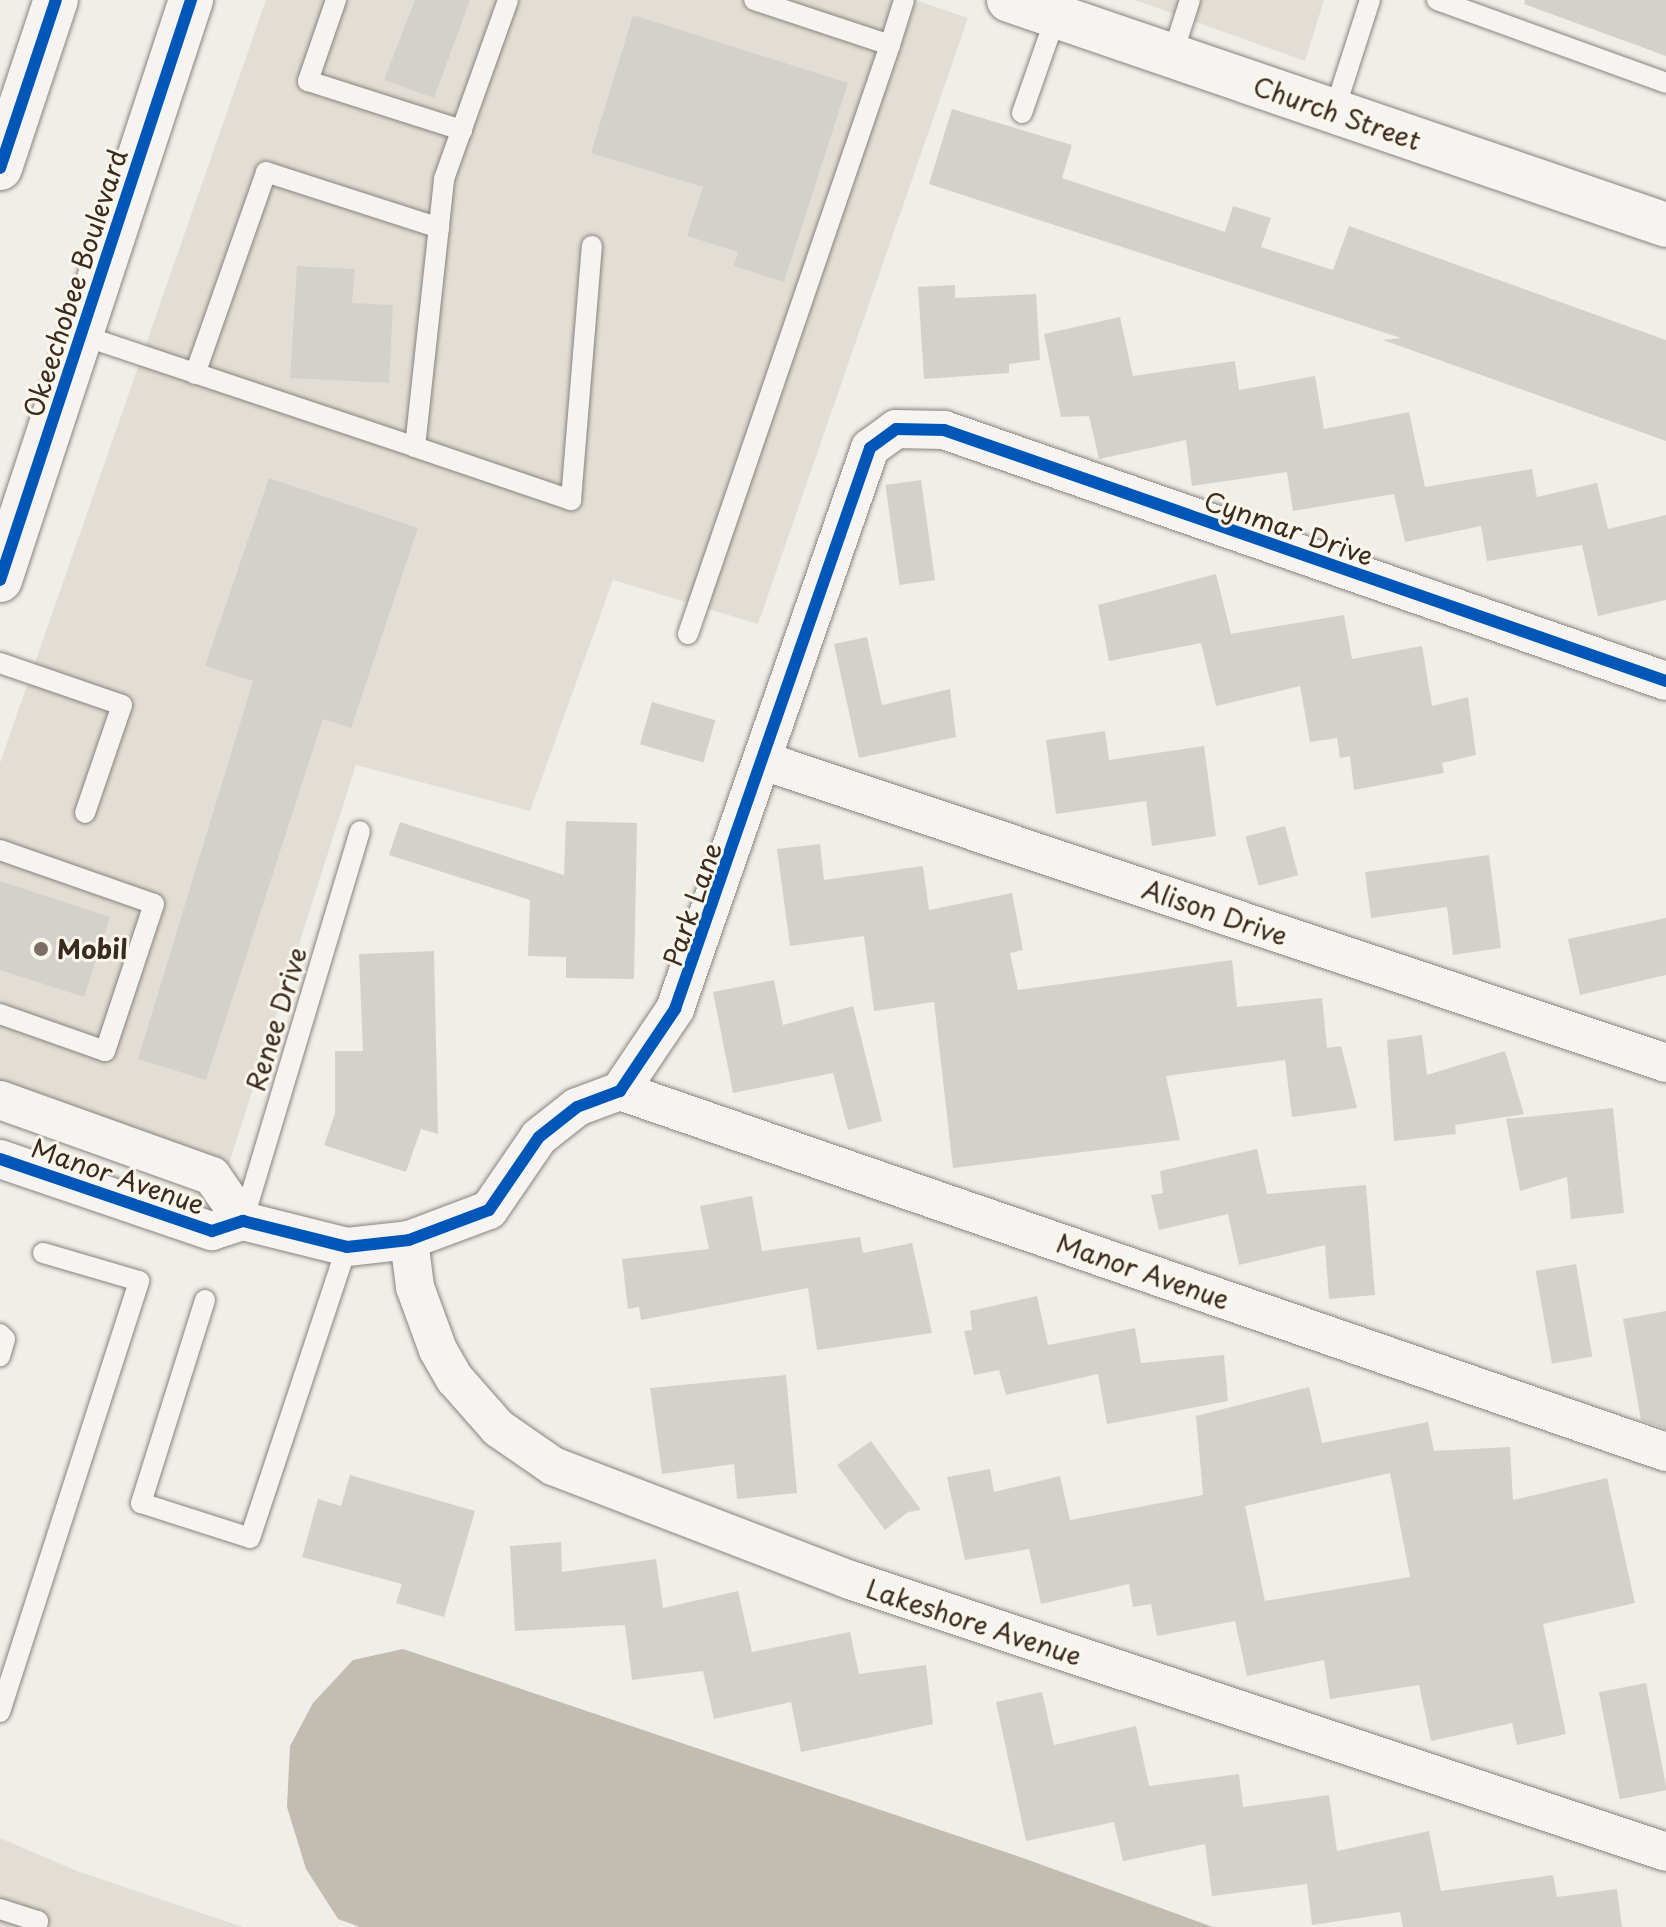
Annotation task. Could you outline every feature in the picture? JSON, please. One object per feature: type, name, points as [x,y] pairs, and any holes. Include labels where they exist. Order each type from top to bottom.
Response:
[{"type":"main road","points":[[0,168],[56,0]]},
{"type":"main road","name":"Okeechobee Boulevard","points":[[0,580],[191,0]]},
{"type":"main road","name":"Church Street","points":[[1009,0],[1666,225]]},
{"type":"street","name":"Cynmar Drive","points":[[896,429],[944,430],[1666,681]]},
{"type":"street","name":"Park Lane","points":[[620,1091],[648,1054],[691,977],[870,448],[896,429]]},
{"type":"street","name":"Alison Drive","points":[[764,761],[1666,1063]]},
{"type":"street","points":[[409,1240],[489,1210],[539,1137],[577,1107],[620,1091]]},
{"type":"street","name":"Manor Avenue","points":[[620,1091],[1666,1452]]},
{"type":"street","name":"Manor Avenue","points":[[0,1100],[212,1176],[243,1221]]},
{"type":"street","name":"Manor Avenue","points":[[0,1159],[212,1231],[243,1221],[347,1247],[409,1240]]},
{"type":"street","name":"Lakeshore Avenue","points":[[409,1240],[415,1287],[438,1350],[455,1379],[498,1428],[553,1466],[850,1580],[1666,1852]]},
{"type":"lane","points":[[336,0],[308,81],[462,130]]},
{"type":"lane","points":[[415,447],[444,179],[508,0]]},
{"type":"lane","points":[[754,0],[890,45]]},
{"type":"lane","points":[[688,634],[904,0]]},
{"type":"lane","points":[[1172,56],[1190,0]]},
{"type":"lane","points":[[1334,112],[1370,0]]},
{"type":"lane","points":[[1437,0],[1666,83]]},
{"type":"lane","points":[[1022,113],[1056,16]]},
{"type":"lane","points":[[195,374],[266,172],[439,228]]},
{"type":"lane","points":[[81,335],[571,500],[592,246]]},
{"type":"lane","points":[[0,663],[122,705],[85,813]]},
{"type":"lane","name":"Renee Drive","points":[[243,1221],[360,831]]},
{"type":"lane","points":[[0,850],[154,904],[105,1051],[0,1014]]},
{"type":"lane","points":[[205,1300],[141,1503],[250,1538],[347,1247]]},
{"type":"lane","points":[[0,1712],[139,1281],[43,1253]]},
{"type":"lane","points":[[0,1334],[5,1339],[0,1356]]},
{"type":"lane","points":[[0,1909],[38,1921],[36,1927]]},
{"type":"shaded area","points":[[266,0],[915,0],[968,18],[758,624],[613,580],[530,811],[356,765],[229,1164],[0,1085],[0,763]]},
{"type":"shaded area","points":[[1135,0],[1324,0],[1305,61]]},
{"type":"shaded area","points":[[403,1649],[1023,1858],[1213,1927],[360,1927],[338,1919],[306,1869],[287,1807],[290,1746],[313,1703],[353,1660]]},
{"type":"shaded area","points":[[0,1838],[77,1871],[243,1927],[0,1927]]},
{"type":"building","points":[[415,0],[470,0],[434,98],[384,80]]},
{"type":"building","points":[[1525,0],[1666,0],[1666,56],[1524,4]]},
{"type":"building","points":[[633,15],[848,83],[784,282],[734,266],[738,252],[687,236],[703,187],[591,153]]},
{"type":"building","points":[[952,109],[1072,145],[1062,178],[1225,232],[1233,206],[1271,218],[1261,247],[1333,270],[1349,226],[1666,340],[1666,441],[1383,340],[1401,338],[929,184]]},
{"type":"building","points":[[297,266],[355,269],[352,303],[393,305],[389,383],[290,378]]},
{"type":"building","points":[[955,285],[955,298],[1036,294],[1040,360],[1009,364],[1009,373],[924,379],[918,287]]},
{"type":"building","points":[[1120,317],[1133,376],[1235,361],[1239,390],[1315,376],[1324,429],[1409,412],[1425,487],[1532,469],[1537,497],[1597,483],[1608,529],[1666,515],[1666,600],[1598,616],[1582,545],[1487,561],[1481,526],[1405,542],[1394,494],[1293,511],[1287,472],[1192,486],[1186,440],[1099,459],[1089,416],[1061,417],[1044,334]]},
{"type":"building","points":[[269,478],[418,528],[351,728],[323,719],[206,1080],[138,1059],[253,681],[205,666]]},
{"type":"building","points":[[921,480],[935,580],[899,585],[885,485]]},
{"type":"building","points":[[1216,574],[1231,634],[1344,615],[1352,659],[1422,646],[1432,706],[1468,697],[1476,755],[1442,763],[1444,773],[1354,790],[1350,756],[1340,758],[1337,738],[1310,742],[1300,686],[1216,706],[1201,643],[1109,661],[1098,605]]},
{"type":"building","points":[[867,637],[882,705],[950,689],[956,737],[859,758],[834,644]]},
{"type":"building","points":[[652,702],[715,720],[703,762],[640,744]]},
{"type":"building","points":[[1105,731],[1109,760],[1204,746],[1216,836],[1152,846],[1146,801],[1056,814],[1046,740]]},
{"type":"building","points":[[566,821],[637,823],[634,979],[566,978],[566,957],[528,956],[530,900],[389,855],[400,822],[564,875]]},
{"type":"building","points":[[1285,826],[1298,875],[1259,886],[1245,837]]},
{"type":"building","points":[[820,844],[824,880],[923,866],[929,910],[1012,893],[1023,950],[1010,953],[1018,990],[1232,960],[1237,1007],[1322,998],[1327,1048],[1341,1046],[1357,1108],[1292,1117],[1285,1060],[1166,1076],[1180,1140],[953,1168],[934,1002],[874,1011],[864,936],[790,946],[777,849]]},
{"type":"building","points":[[1489,855],[1501,948],[1453,955],[1447,907],[1371,918],[1365,872]]},
{"type":"building","points":[[0,881],[110,917],[84,997],[0,970]]},
{"type":"building","points":[[1666,918],[1666,975],[1580,995],[1568,939]]},
{"type":"building","points":[[434,951],[438,1134],[421,1129],[406,1172],[324,1145],[335,1114],[335,1051],[363,1051],[359,954]]},
{"type":"building","points":[[774,980],[783,1025],[853,1006],[882,1121],[848,1130],[833,1073],[733,1093],[713,992]]},
{"type":"building","points":[[1422,1035],[1427,1075],[1505,1051],[1524,1114],[1455,1125],[1456,1134],[1394,1141],[1387,1040]]},
{"type":"building","points":[[1613,1108],[1624,1213],[1571,1219],[1567,1177],[1520,1191],[1506,1119]]},
{"type":"building","points":[[1257,1149],[1267,1194],[1366,1185],[1375,1295],[1329,1299],[1325,1245],[1239,1265],[1228,1214],[1159,1230],[1151,1195],[1163,1193],[1160,1171]]},
{"type":"building","points":[[752,1196],[762,1251],[860,1237],[863,1253],[912,1243],[932,1333],[817,1350],[808,1288],[641,1320],[639,1307],[628,1309],[622,1259],[709,1249],[700,1206]]},
{"type":"building","points":[[1576,1264],[1592,1357],[1552,1364],[1536,1271]]},
{"type":"building","points":[[1037,1296],[1048,1345],[1135,1328],[1141,1363],[1224,1355],[1228,1401],[1107,1424],[1098,1374],[1006,1395],[999,1370],[974,1375],[964,1331],[972,1330],[970,1311]]},
{"type":"building","points":[[1666,1311],[1666,1429],[1641,1420],[1623,1319]]},
{"type":"building","points":[[786,1375],[797,1493],[737,1499],[734,1464],[662,1474],[650,1388]]},
{"type":"building","points":[[1309,1387],[1322,1443],[1428,1422],[1434,1451],[1510,1447],[1513,1500],[1607,1478],[1635,1603],[1543,1624],[1566,1734],[1517,1745],[1512,1723],[1431,1741],[1419,1685],[1330,1699],[1324,1660],[1247,1676],[1235,1621],[1157,1636],[1151,1604],[1133,1607],[1129,1584],[1041,1604],[1029,1549],[965,1560],[947,1477],[990,1469],[994,1492],[1060,1476],[1070,1520],[1203,1495],[1196,1416]],"holes":[[[1390,1473],[1410,1577],[1265,1601],[1245,1506]]]},
{"type":"building","points":[[871,1441],[921,1510],[908,1512],[885,1530],[837,1465]]},
{"type":"building","points":[[350,1475],[475,1511],[444,1617],[396,1603],[402,1584],[302,1557],[318,1499],[341,1506]]},
{"type":"building","points":[[561,1542],[562,1572],[656,1559],[663,1608],[738,1591],[752,1652],[850,1632],[859,1674],[926,1665],[933,1724],[801,1752],[791,1702],[714,1719],[703,1671],[632,1680],[625,1625],[515,1631],[510,1546]]},
{"type":"building","points":[[1646,1683],[1666,1790],[1620,1799],[1599,1692]]},
{"type":"building","points":[[1042,1692],[1054,1745],[1136,1726],[1149,1786],[1239,1774],[1243,1807],[1329,1795],[1337,1851],[1429,1831],[1441,1891],[1553,1875],[1557,1897],[1617,1889],[1622,1927],[1403,1927],[1400,1912],[1312,1925],[1307,1884],[1212,1896],[1205,1844],[1123,1861],[1114,1822],[1026,1841],[996,1702]]},
{"type":"cycle path","points":[[0,168],[56,0]]},
{"type":"cycle path","points":[[0,580],[191,0]]},
{"type":"cycle path","points":[[0,1159],[212,1231],[243,1221],[347,1247],[409,1240],[489,1210],[539,1137],[577,1107],[620,1091],[675,1009],[870,448],[896,429],[944,430],[1666,681]]},
{"type":"place","name":"Mobil","points":[[41,949]]}]
